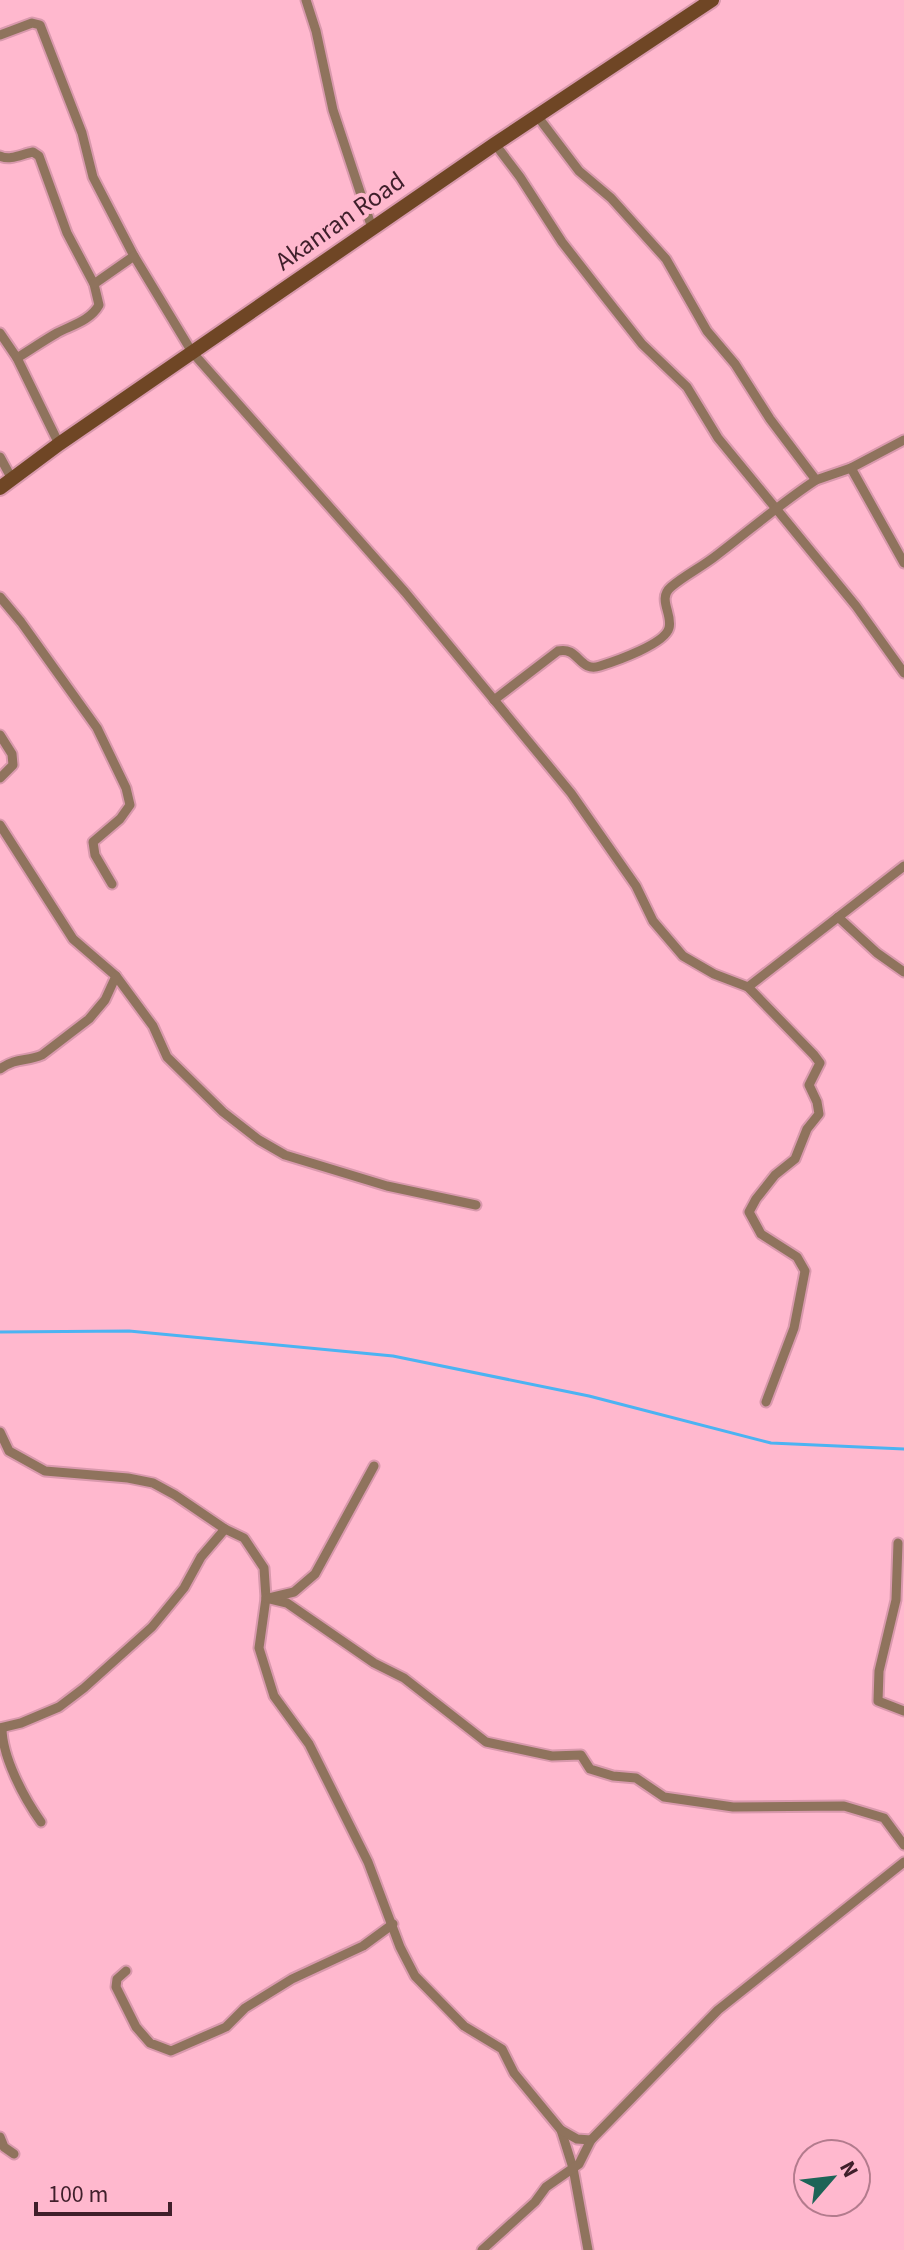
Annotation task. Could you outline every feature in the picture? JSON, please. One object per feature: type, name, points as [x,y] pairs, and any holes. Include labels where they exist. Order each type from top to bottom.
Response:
[{"type":"main road","name":"Akanran Road","points":[[6,483],[372,228],[712,0]]},
{"type":"street","points":[[306,0],[333,110],[372,228]]},
{"type":"street","points":[[0,35],[32,23],[42,28],[82,133],[93,177],[134,256],[192,352],[405,592],[571,793],[636,886],[653,921],[683,956],[714,974],[748,987],[820,1063],[809,1085],[819,1114],[807,1129],[795,1159],[775,1175],[749,1212],[761,1234],[797,1257],[805,1271],[794,1328],[766,1402]]},
{"type":"street","points":[[538,117],[579,171],[611,198],[666,259],[707,331],[735,364],[770,419],[816,480]]},
{"type":"street","points":[[495,144],[562,242],[642,344],[687,387],[718,438],[856,606],[904,673]]},
{"type":"street","points":[[0,156],[3,159],[33,152],[39,156],[67,233],[94,284],[99,305],[95,313],[17,358]]},
{"type":"street","points":[[94,284],[134,256]]},
{"type":"street","points":[[0,333],[17,358],[59,444]]},
{"type":"street","points":[[494,700],[558,651],[570,651],[582,664],[595,668],[640,651],[666,635],[670,625],[666,592],[672,586],[816,480],[851,468],[904,440]]},
{"type":"street","points":[[0,457],[6,483]]},
{"type":"street","points":[[851,468],[904,563]]},
{"type":"street","points":[[0,597],[97,728],[126,788],[130,805],[120,819],[93,842],[95,855],[112,884]]},
{"type":"street","points":[[0,735],[12,754],[13,765],[0,778]]},
{"type":"street","points":[[0,825],[73,939],[116,976],[153,1026],[167,1057],[223,1112],[259,1140],[285,1155],[387,1186],[476,1205]]},
{"type":"street","points":[[748,987],[904,866]]},
{"type":"street","points":[[838,917],[877,953],[904,972]]},
{"type":"street","points":[[0,1069],[10,1062],[42,1055],[89,1019],[105,1000],[116,976]]},
{"type":"street","points":[[0,1432],[9,1451],[45,1471],[153,1483],[244,1538],[264,1568],[266,1598],[259,1648],[274,1696],[309,1744],[368,1862],[400,1947],[415,1976],[464,2026],[502,2049],[514,2073],[561,2130],[577,2139],[591,2140]]},
{"type":"street","points":[[266,1598],[294,1592],[315,1574],[374,1466]]},
{"type":"street","points":[[41,1822],[28,1804],[2,1742],[1,1728],[59,1707],[95,1678],[152,1627],[184,1588],[201,1557],[225,1529]]},
{"type":"street","points":[[898,1543],[896,1600],[879,1671],[878,1701],[904,1711]]},
{"type":"street","points":[[266,1598],[287,1603],[374,1663],[404,1678],[486,1742],[552,1756],[581,1755],[590,1769],[613,1776],[636,1778],[664,1797],[733,1807],[844,1806],[884,1818],[904,1845]]},
{"type":"street","points":[[482,2250],[535,2202],[546,2187],[579,2164],[591,2140],[718,2010],[904,1862]]},
{"type":"street","points":[[126,1971],[117,1979],[116,1987],[136,2027],[150,2043],[171,2051],[226,2027],[245,2008],[292,1979],[363,1946],[393,1924]]},
{"type":"street","points":[[561,2130],[573,2168],[588,2250]]},
{"type":"street","points":[[0,2137],[4,2147],[14,2154]]},
{"type":"waterway","points":[[0,1332],[129,1331],[393,1356],[589,1396],[771,1443],[904,1449]]}]
